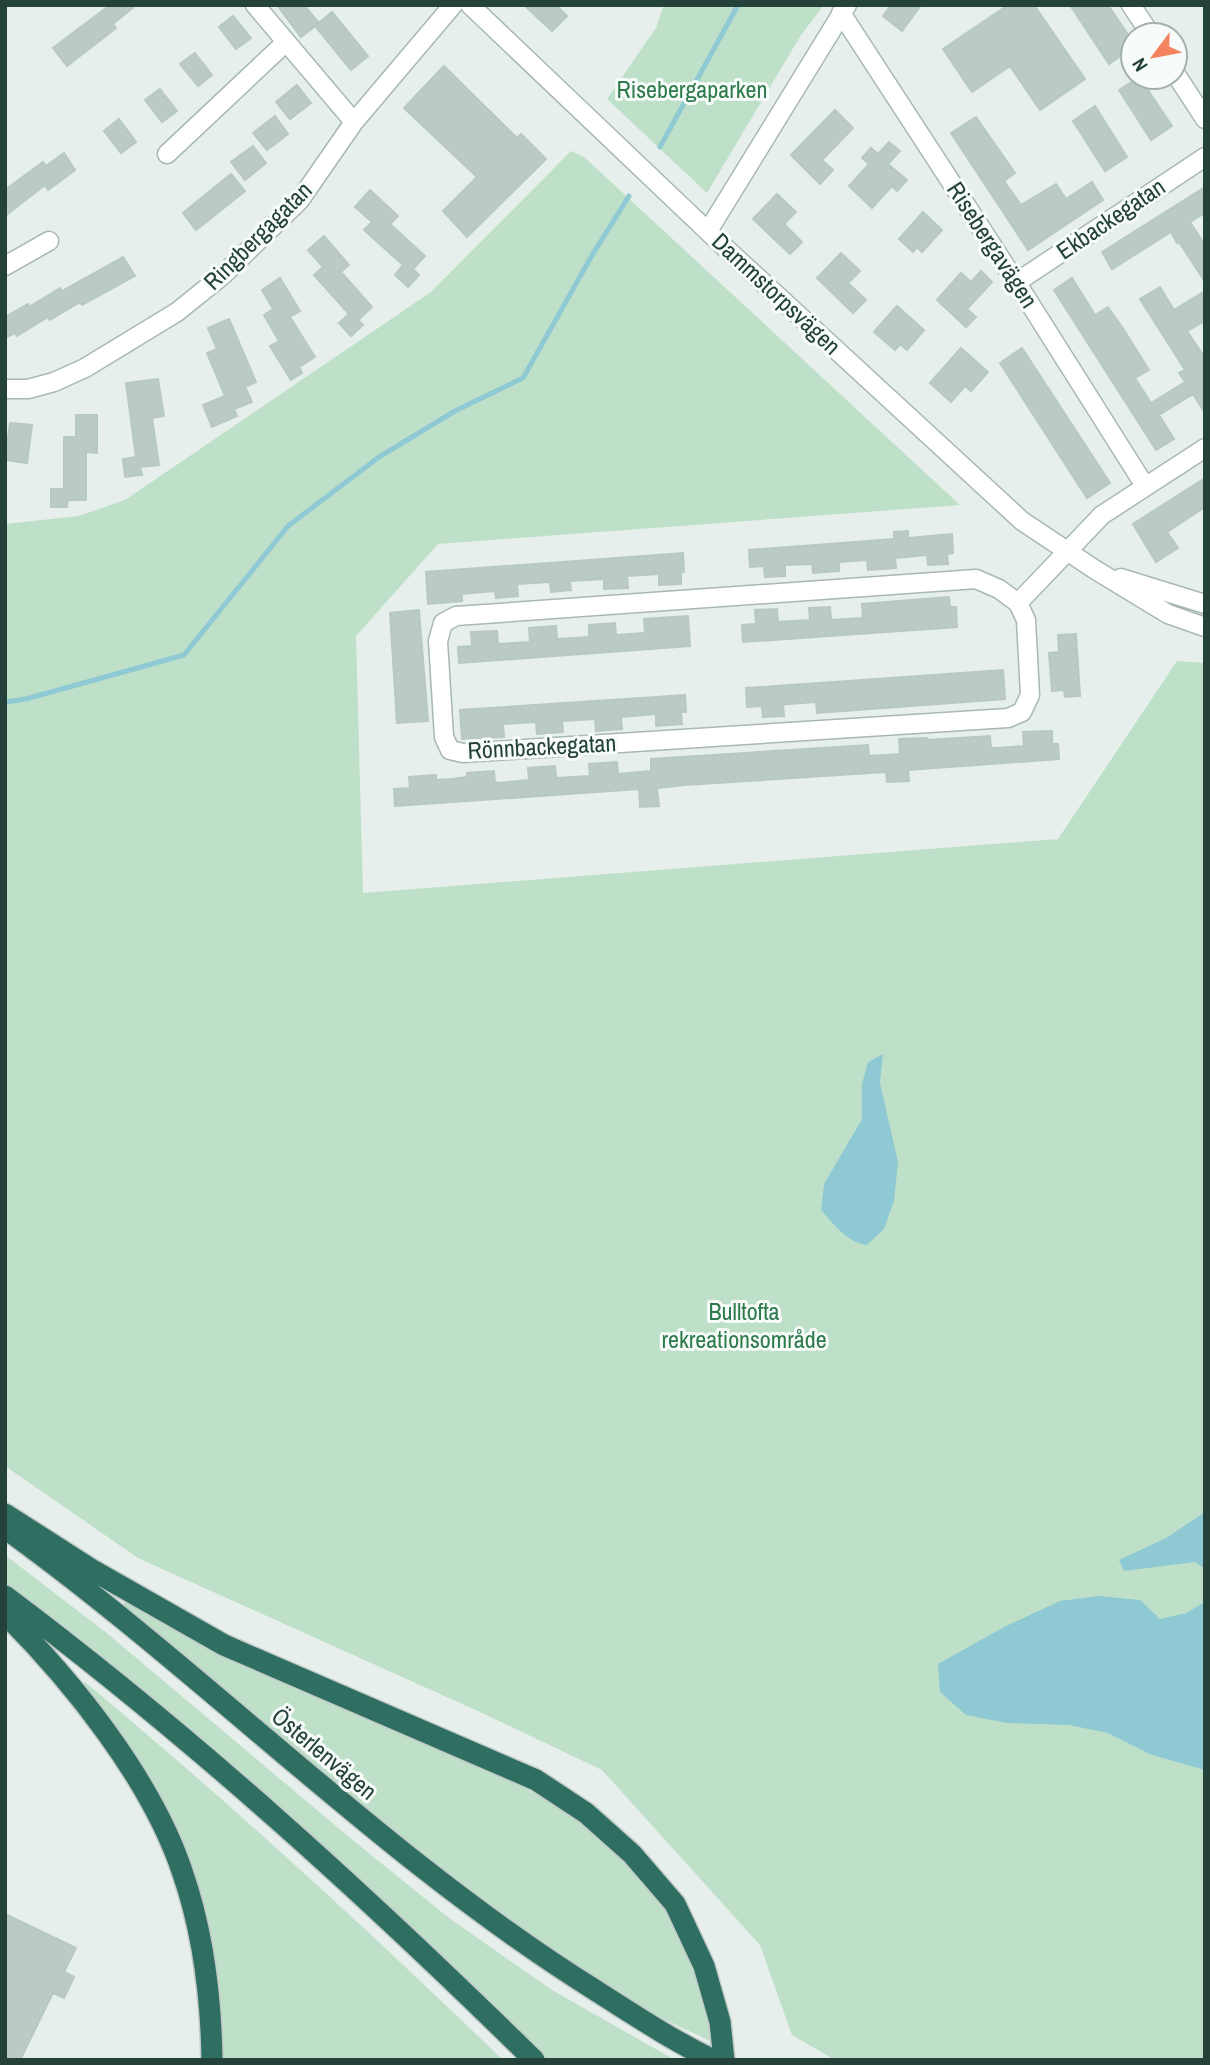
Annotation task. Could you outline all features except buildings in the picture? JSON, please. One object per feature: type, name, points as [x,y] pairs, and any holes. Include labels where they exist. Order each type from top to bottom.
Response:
[{"type":"highway","points":[[5,1514],[94,1571],[224,1645],[536,1780],[586,1813],[632,1854],[675,1904],[704,1966],[720,2022],[724,2060]]},
{"type":"highway","name":"Österlenvägen","points":[[5,1529],[181,1667],[394,1847],[543,1958],[683,2046],[713,2060]]},
{"type":"highway","points":[[5,1596],[142,1704],[246,1791],[345,1879],[533,2059]]},
{"type":"highway","points":[[5,1614],[44,1653],[78,1694],[118,1749],[158,1815],[182,1871],[200,1939],[211,2008],[212,2060]]},
{"type":"street","points":[[255,5],[354,122]]},
{"type":"street","name":"Ringbergagatan","points":[[5,389],[27,389],[85,368],[177,312],[223,275],[300,200],[354,122],[453,5]]},
{"type":"street","name":"Dammstorpsvägen","points":[[470,5],[1022,521],[1168,614],[1205,627]]},
{"type":"street","points":[[1131,5],[1142,21]]},
{"type":"street","points":[[708,230],[844,9]]},
{"type":"street","name":"Risebergavägen","points":[[844,9],[1145,486]]},
{"type":"street","points":[[167,153],[285,43]]},
{"type":"street","points":[[1187,91],[1205,119]]},
{"type":"street","name":"Ekbackegatan","points":[[1017,282],[1205,157]]},
{"type":"street","points":[[5,265],[48,241]]},
{"type":"street","points":[[1018,603],[1102,515],[1205,448]]},
{"type":"street","name":"Dammstorpsvägen","points":[[1094,569],[1205,604]]},
{"type":"street","name":"Rönnbackegatan","points":[[976,579],[1018,603],[1026,620],[1030,695],[1022,712],[1008,718],[463,753],[450,750],[444,737],[438,640],[443,623],[456,616],[976,579]]},
{"type":"green space","name":"Risebergaparken","points":[[664,5],[824,5],[801,35],[707,193],[607,99],[656,28]]},
{"type":"green space","name":"Bulltofta rekreationsområde","points":[[571,151],[584,157],[960,505],[438,544],[356,636],[363,893],[1058,839],[1177,661],[1205,663],[1205,2060],[835,2060],[792,2035],[760,1945],[602,1770],[138,1558],[5,1466],[5,524],[79,516],[125,500],[431,292]]},
{"type":"green space","points":[[5,1555],[108,1634],[449,1918],[552,1990],[675,2060],[546,2060],[351,1872],[217,1751],[5,1582]]},
{"type":"green space","points":[[126,1601],[486,1767],[585,1827],[638,1875],[661,1904],[697,1975],[714,2043],[647,2011],[573,1967],[450,1881],[122,1607]]},
{"type":"green space","points":[[85,1682],[297,1867],[503,2060],[221,2060],[209,1941],[82,1685]]},
{"type":"water","points":[[883,1054],[880,1083],[898,1162],[894,1201],[884,1229],[867,1245],[847,1237],[821,1210],[824,1184],[862,1119],[862,1084],[868,1062]]},
{"type":"water","points":[[1205,1512],[1205,1569],[1195,1562],[1124,1571],[1119,1560],[1166,1538]]},
{"type":"water","points":[[1099,1596],[1140,1600],[1160,1619],[1186,1613],[1205,1602],[1205,1770],[1152,1755],[1108,1733],[1069,1725],[1007,1723],[966,1715],[940,1692],[938,1664],[1004,1627],[1060,1601]]},
{"type":"waterway","points":[[660,147],[738,5]]},
{"type":"waterway","points":[[5,702],[26,699],[184,655],[288,526],[379,457],[455,411],[523,378],[591,257],[629,196]]}]
